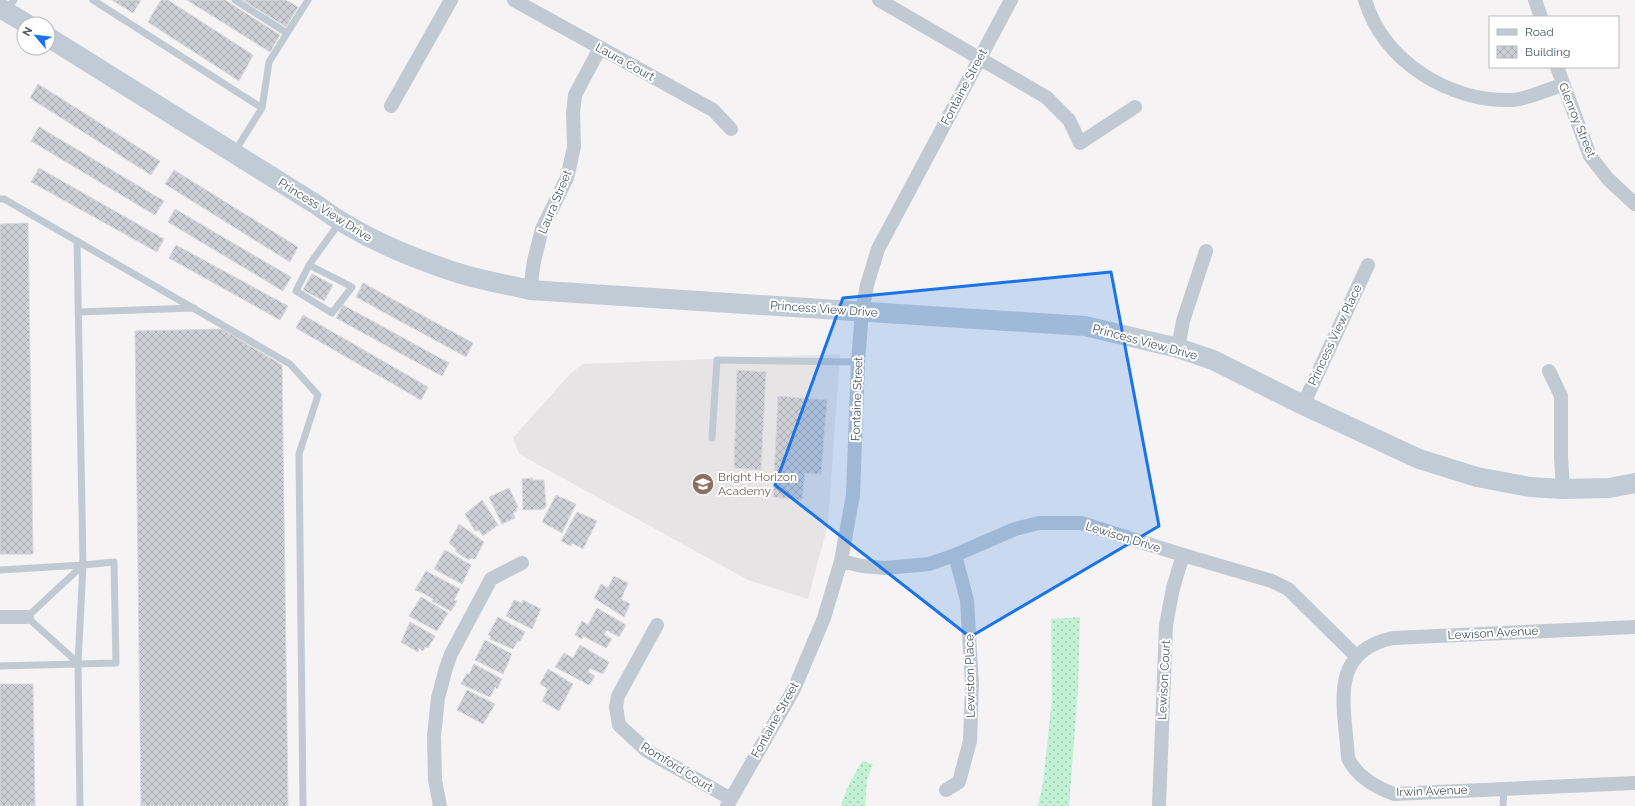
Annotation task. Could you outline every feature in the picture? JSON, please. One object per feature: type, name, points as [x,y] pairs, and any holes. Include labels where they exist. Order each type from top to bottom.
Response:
[{"type":"main road","points":[[7,6],[18,16]]},
{"type":"main road","name":"Princess View Drive","points":[[56,42],[234,153],[340,222],[380,244],[456,273],[530,290],[1084,326],[1178,348],[1213,360],[1302,405],[1419,459],[1477,477],[1530,487],[1563,489],[1609,488],[1635,483]]},
{"type":"street","points":[[391,106],[451,0]]},
{"type":"street","name":"Laura Court","points":[[514,0],[713,110],[732,130]]},
{"type":"street","points":[[879,0],[1046,97],[1069,120],[1080,143],[1136,107]]},
{"type":"street","name":"Fontaine Street","points":[[729,803],[794,689],[824,618],[841,561],[853,495],[858,362],[862,312],[867,285],[878,249],[1011,0]]},
{"type":"street","points":[[1365,0],[1369,14],[1384,41],[1396,54],[1424,75],[1445,86],[1483,97],[1515,100],[1562,85]]},
{"type":"street","points":[[1536,0],[1541,16]]},
{"type":"street","name":"Laura Street","points":[[530,290],[534,261],[542,229],[568,172],[574,147],[573,113],[575,95],[600,48]]},
{"type":"street","name":"Glenroy Street","points":[[1557,68],[1562,85],[1590,156],[1608,179],[1635,204]]},
{"type":"street","points":[[1178,348],[1183,321],[1206,251]]},
{"type":"street","name":"Princess View Place","points":[[1302,405],[1368,265]]},
{"type":"street","points":[[1549,371],[1561,396],[1561,457],[1563,489]]},
{"type":"street","name":"Lewison Drive","points":[[841,561],[862,566],[885,568],[929,564],[955,555],[1015,528],[1039,524],[1081,523],[1272,581],[1288,589],[1356,656]]},
{"type":"street","name":"Lewiston Place","points":[[946,790],[959,782],[970,741],[972,684],[967,600],[955,555]]},
{"type":"street","name":"Lewison Court","points":[[1158,806],[1166,625],[1173,588],[1183,555]]},
{"type":"street","points":[[440,806],[435,780],[434,736],[438,698],[446,668],[451,654],[491,579],[522,563]]},
{"type":"street","points":[[0,617],[27,617]]},
{"type":"street","name":"Romford Court","points":[[657,625],[618,696],[616,707],[619,725],[647,751],[729,803]]},
{"type":"street","name":"Lewison Avenue","points":[[1356,656],[1376,642],[1393,638],[1635,627]]},
{"type":"street","name":"Irwin Avenue","points":[[1356,656],[1348,670],[1343,685],[1348,758],[1352,767],[1374,786],[1394,794],[1635,783]]},
{"type":"lane","points":[[93,0],[262,108]]},
{"type":"lane","points":[[234,0],[287,33]]},
{"type":"lane","points":[[234,153],[262,108],[269,62],[305,1]]},
{"type":"lane","points":[[0,199],[4,199],[290,364],[318,395],[299,454],[303,806]]},
{"type":"lane","points":[[308,265],[352,287],[332,313],[296,291],[308,265],[340,222]]},
{"type":"lane","points":[[77,241],[83,565],[78,664],[80,806]]},
{"type":"lane","points":[[78,312],[194,308]]},
{"type":"lane","points":[[712,438],[716,360],[858,362]]},
{"type":"lane","points":[[0,570],[114,562],[116,663],[0,666]]},
{"type":"lane","points":[[78,664],[27,617],[83,565]]},
{"type":"lane","points":[[1503,806],[1504,789]]},
{"type":"highlighted area","points":[[1111,272],[1159,526],[970,637],[775,485],[843,298]]},
{"type":"shaded area","name":"Bright Horizon Academy","points":[[840,354],[828,524],[808,599],[748,580],[519,454],[513,438],[570,374],[583,364]]},
{"type":"green space","points":[[1080,617],[1078,688],[1069,806],[1038,806],[1043,783],[1052,699],[1051,619]]},
{"type":"green space","points":[[862,761],[873,764],[867,780],[865,806],[841,806],[847,788]]},
{"type":"building","points":[[112,0],[141,0],[133,13]]},
{"type":"building","points":[[161,0],[168,0],[253,55],[239,81],[148,22]]},
{"type":"building","points":[[187,0],[225,0],[280,35],[270,52]]},
{"type":"building","points":[[243,0],[286,0],[298,7],[286,27]]},
{"type":"building","points":[[38,84],[160,161],[151,175],[30,98]]},
{"type":"building","points":[[39,127],[164,201],[155,215],[31,141]]},
{"type":"building","points":[[39,168],[164,239],[157,252],[31,182]]},
{"type":"building","points":[[174,170],[298,247],[290,262],[165,184]]},
{"type":"building","points":[[175,209],[291,277],[283,291],[168,222]]},
{"type":"building","points":[[28,223],[33,554],[0,554],[0,224]]},
{"type":"building","points":[[176,245],[288,306],[280,320],[169,258]]},
{"type":"building","points":[[312,274],[333,285],[324,301],[303,290]]},
{"type":"building","points":[[363,283],[473,343],[466,357],[356,297]]},
{"type":"building","points":[[343,305],[449,363],[442,376],[336,318]]},
{"type":"building","points":[[303,315],[428,387],[421,400],[296,328]]},
{"type":"building","points":[[222,329],[282,365],[288,806],[141,806],[135,331]]},
{"type":"building","points":[[737,370],[766,372],[761,470],[734,468]]},
{"type":"building","points":[[778,396],[827,400],[821,474],[805,473],[802,500],[773,497]]},
{"type":"building","points":[[532,478],[533,480],[544,480],[546,506],[544,509],[523,510],[522,479]]},
{"type":"building","points":[[509,488],[518,507],[516,508],[517,511],[513,513],[515,518],[502,524],[489,497]]},
{"type":"building","points":[[556,495],[576,504],[562,533],[542,522]]},
{"type":"building","points":[[482,500],[498,525],[483,536],[479,530],[475,531],[465,514]]},
{"type":"building","points":[[577,512],[597,521],[583,549],[572,543],[571,546],[561,541]]},
{"type":"building","points":[[459,524],[484,542],[475,559],[470,558],[469,560],[456,552],[456,549],[449,543]]},
{"type":"building","points":[[445,550],[471,565],[462,584],[434,569]]},
{"type":"building","points":[[426,571],[460,589],[454,600],[457,601],[451,611],[432,601],[433,599],[425,594],[415,590]]},
{"type":"building","points":[[614,576],[628,583],[621,599],[630,604],[624,617],[594,598],[601,584],[608,588]]},
{"type":"building","points":[[421,597],[448,613],[437,631],[409,616]]},
{"type":"building","points":[[514,600],[522,603],[523,600],[541,609],[532,629],[506,616]]},
{"type":"building","points":[[597,608],[626,625],[619,637],[606,630],[604,635],[612,639],[606,648],[583,636],[582,639],[575,635],[582,621],[588,625]]},
{"type":"building","points":[[498,617],[525,632],[513,649],[490,639],[491,636],[488,635]]},
{"type":"building","points":[[410,622],[435,636],[428,648],[425,647],[423,651],[419,648],[418,652],[401,642]]},
{"type":"building","points":[[485,640],[512,654],[503,674],[475,660]]},
{"type":"building","points":[[580,645],[609,662],[603,674],[590,668],[588,672],[595,676],[589,685],[555,667],[564,653],[573,658]]},
{"type":"building","points":[[474,664],[502,679],[497,689],[495,687],[490,697],[461,684],[467,673],[469,675]]},
{"type":"building","points":[[548,669],[573,684],[559,711],[542,701],[548,689],[540,684]]},
{"type":"building","points":[[0,684],[33,684],[35,806],[0,806]]},
{"type":"building","points":[[467,690],[495,704],[483,724],[457,710]]},
{"type":"place","name":"Bright Horizon Academy","points":[[703,484]]}]
